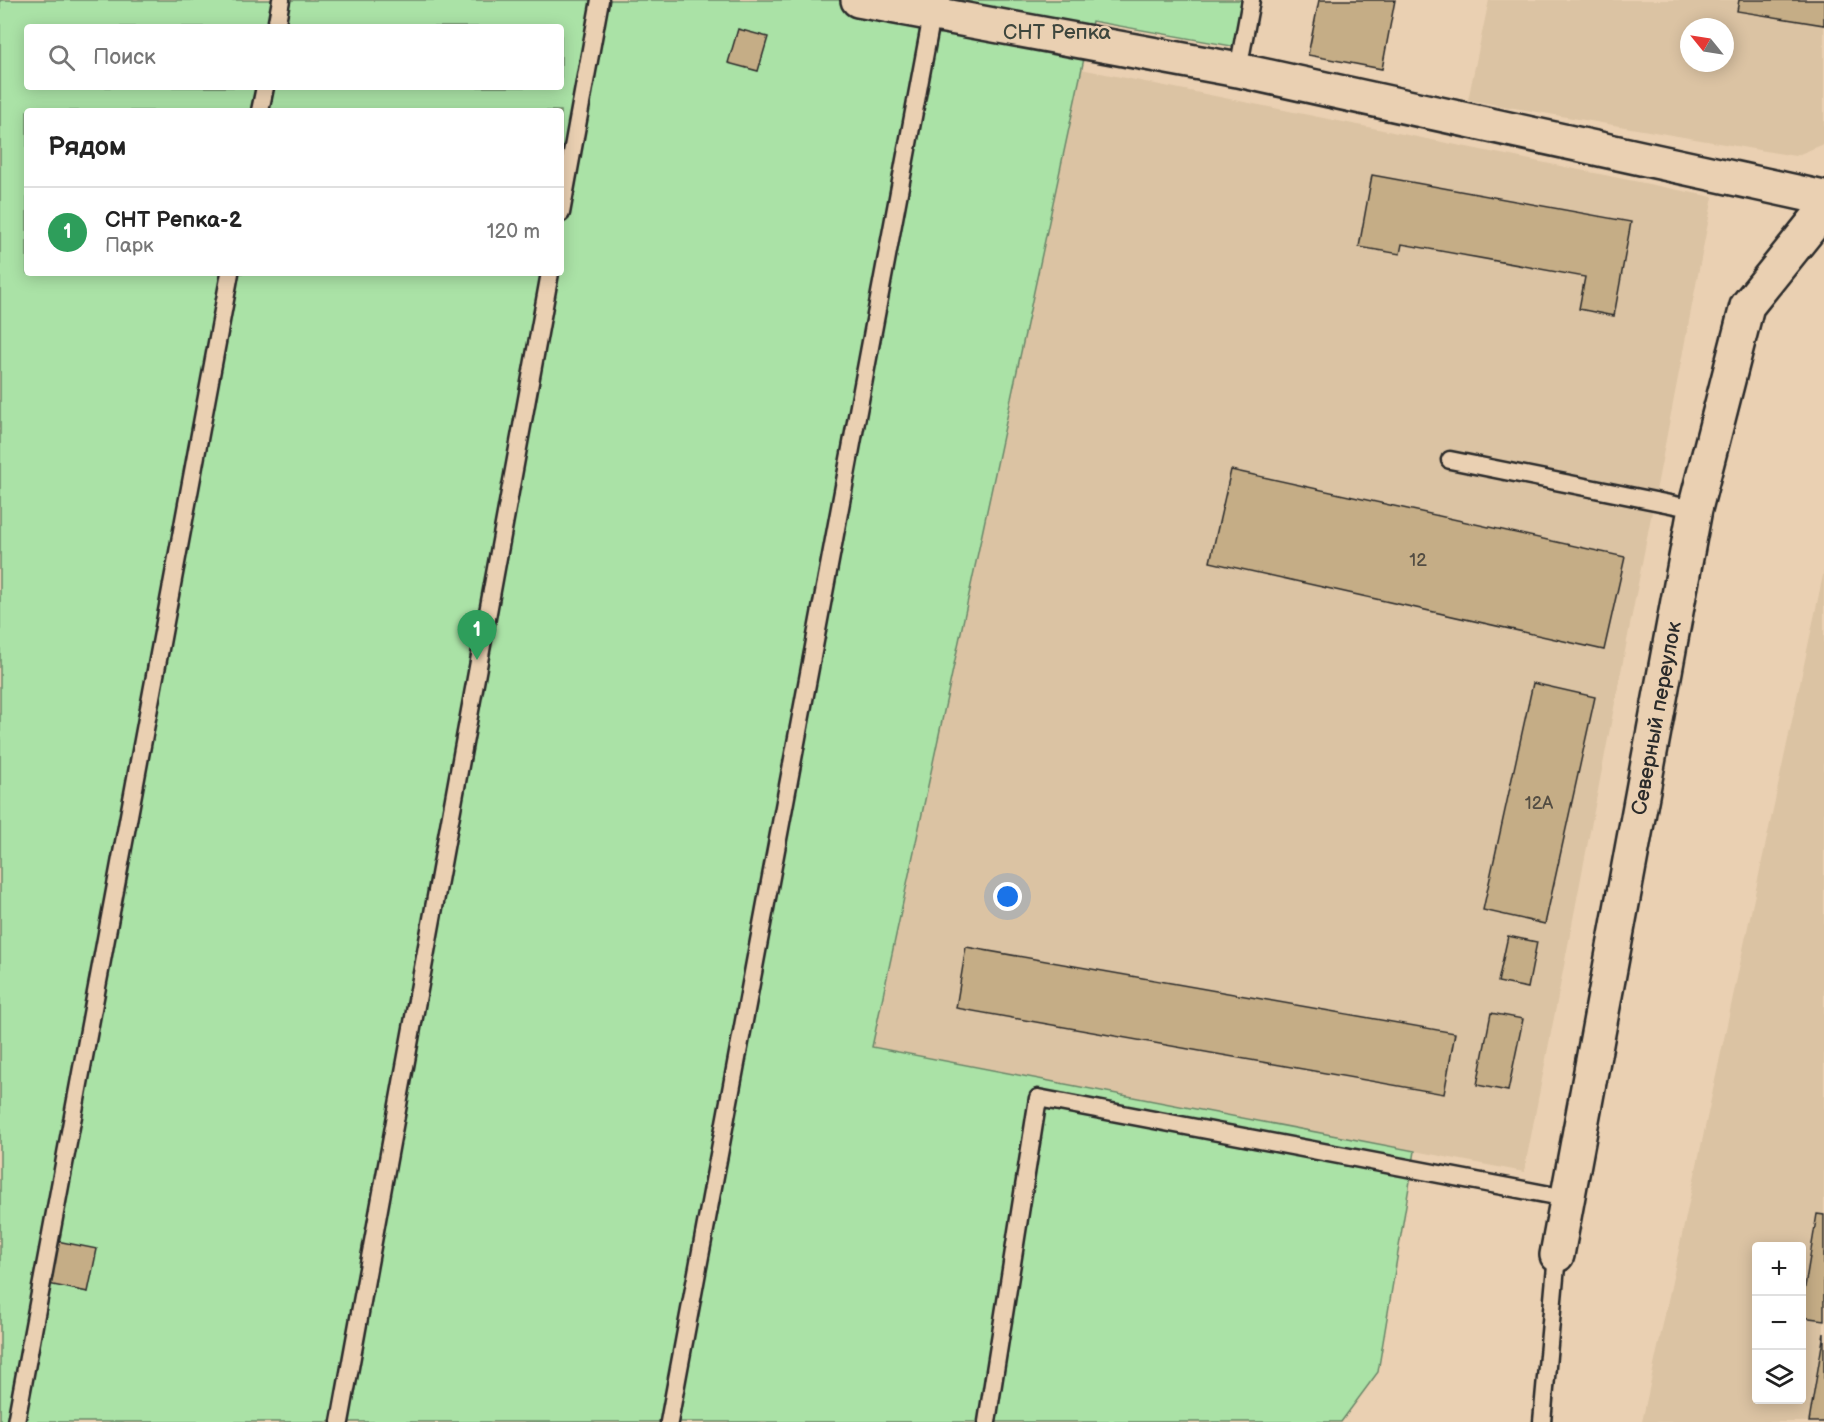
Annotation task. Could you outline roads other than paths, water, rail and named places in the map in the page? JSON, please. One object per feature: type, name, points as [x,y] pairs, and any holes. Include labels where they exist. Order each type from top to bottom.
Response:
[{"type":"street","points":[[858,0],[934,7],[1238,70],[1824,198]]},
{"type":"street","name":"Северный переулок","points":[[1557,1255],[1695,509],[1748,306],[1824,210]]},
{"type":"lane","points":[[277,24],[281,0]]},
{"type":"lane","points":[[564,197],[600,0]]},
{"type":"lane","points":[[1238,70],[1251,0]]},
{"type":"lane","points":[[669,1422],[934,7]]},
{"type":"lane","points":[[261,108],[264,90]]},
{"type":"lane","points":[[16,1422],[229,276]]},
{"type":"lane","points":[[340,1422],[549,276]]},
{"type":"lane","points":[[1450,460],[1695,509]]},
{"type":"lane","points":[[987,1422],[1038,1098],[1566,1198]]},
{"type":"lane","points":[[1542,1422],[1557,1255]]},
{"type":"place","name":"СНТ Репка-2","points":[[477,660]]},
{"type":"park label","name":"СНТ Репка","points":[[1057,32]]}]
